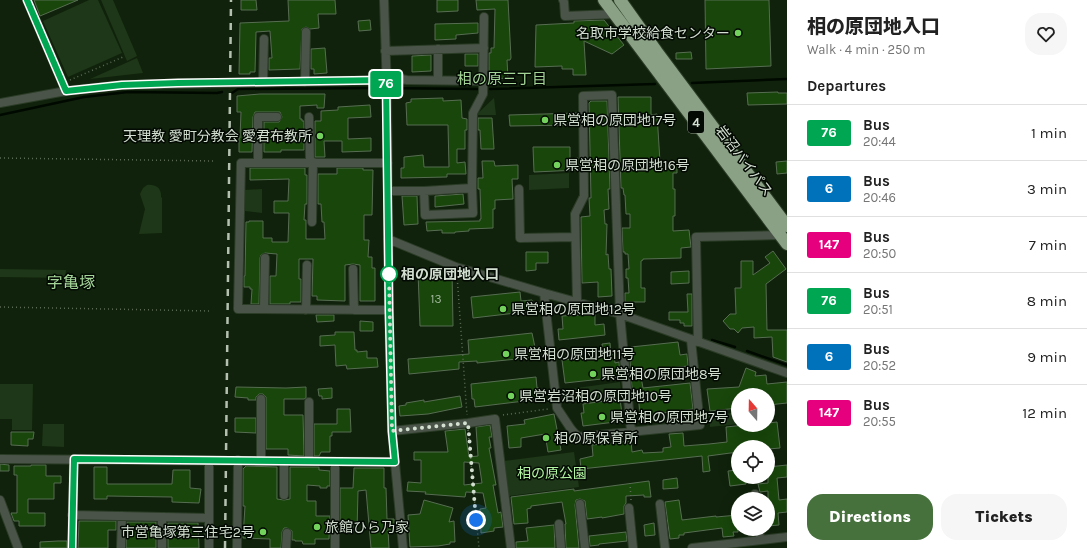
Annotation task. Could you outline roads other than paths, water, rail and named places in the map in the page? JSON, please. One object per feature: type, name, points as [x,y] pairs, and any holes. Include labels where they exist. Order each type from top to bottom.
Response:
[{"type":"highway","name":"岩沼バイパス","points":[[604,0],[785,235]]},
{"type":"highway","name":"岩沼バイパス","points":[[620,0],[785,235]]},
{"type":"street","points":[[27,0],[66,91]]},
{"type":"street","points":[[384,0],[392,431],[403,548]]},
{"type":"street","points":[[563,0],[565,16],[614,14]]},
{"type":"street","points":[[424,190],[425,215],[473,213],[473,113],[483,94],[484,17]]},
{"type":"street","points":[[305,82],[306,32]]},
{"type":"street","points":[[263,82],[264,39]]},
{"type":"street","points":[[385,51],[484,48]]},
{"type":"street","points":[[438,50],[438,80]]},
{"type":"street","points":[[0,104],[66,91],[122,85],[305,82],[386,85],[395,78],[407,80],[484,81]]},
{"type":"street","points":[[577,301],[575,214],[584,196],[583,96],[612,95],[620,314],[631,431]]},
{"type":"street","points":[[258,162],[258,117],[277,117]]},
{"type":"street","points":[[309,117],[312,222]]},
{"type":"street","points":[[388,162],[241,163],[238,309],[389,310]]},
{"type":"street","points":[[388,191],[472,188]]},
{"type":"street","points":[[519,189],[520,238],[575,238]]},
{"type":"street","points":[[544,293],[557,408],[578,437],[700,425],[695,341],[696,237],[785,235]]},
{"type":"street","points":[[388,239],[456,267],[620,314],[787,373]]},
{"type":"street","points":[[264,310],[265,258]]},
{"type":"street","points":[[306,310],[307,265]]},
{"type":"street","points":[[354,269],[354,310]]},
{"type":"street","points":[[261,399],[261,461]]},
{"type":"street","points":[[309,402],[309,461]]},
{"type":"street","points":[[392,431],[496,419],[511,548]]},
{"type":"street","points":[[0,459],[395,462]]},
{"type":"street","points":[[72,548],[74,459]]},
{"type":"street","points":[[237,548],[238,460]]},
{"type":"street","points":[[208,548],[209,461]]},
{"type":"street","points":[[284,461],[284,495]]},
{"type":"street","points":[[334,548],[335,462]]},
{"type":"street","points":[[0,500],[18,548]]},
{"type":"street","points":[[580,504],[585,548]]},
{"type":"street","points":[[660,504],[665,548]]},
{"type":"street","points":[[629,508],[632,548]]},
{"type":"street","points":[[72,515],[208,518]]},
{"type":"street","points":[[121,548],[122,516]]},
{"type":"street","points":[[162,517],[162,548]]},
{"type":"street","points":[[559,524],[561,548]]},
{"type":"street","points":[[286,548],[287,533]]},
{"type":"street","points":[[760,536],[760,540]]},
{"type":"street","points":[[692,548],[712,547],[787,537]]},
{"type":"waterway","points":[[692,83],[787,79]]},
{"type":"waterway","points":[[490,89],[655,84]]},
{"type":"waterway","points":[[232,93],[238,89],[478,89]]},
{"type":"waterway","points":[[0,115],[84,97],[128,92],[222,92]]},
{"type":"waterway","points":[[712,340],[735,347]]},
{"type":"waterway","points":[[747,351],[787,365]]},
{"type":"railway","points":[[225,548],[231,0]]},
{"type":"place","name":"名取市学校給食センター","points":[[738,33]]},
{"type":"place","name":"県営相の原団地17号","points":[[545,120]]},
{"type":"place","name":"天理教 愛町分教会 愛君布教所","points":[[320,136]]},
{"type":"place","name":"県営相の原団地16号","points":[[557,165]]},
{"type":"place","name":"相の原団地入口","points":[[389,274]]},
{"type":"place","name":"県営相の原団地12号","points":[[503,309]]},
{"type":"place","name":"県営相の原団地11号","points":[[506,354]]},
{"type":"place","name":"県営相の原団地8号","points":[[593,374]]},
{"type":"place","name":"県営岩沼相の原団地10号","points":[[511,396]]},
{"type":"place","name":"県営相の原団地7号","points":[[602,417]]},
{"type":"place","name":"相の原保育所","points":[[546,438]]},
{"type":"place","name":"旅館ひら乃家","points":[[317,527]]},
{"type":"place","name":"市営亀塚第三住宅2号","points":[[263,532]]},
{"type":"district","name":"相の原三丁目","points":[[502,79]]},
{"type":"district","name":"字亀塚","points":[[71,282]]},
{"type":"park label","name":"相の原公園","points":[[552,473]]}]
